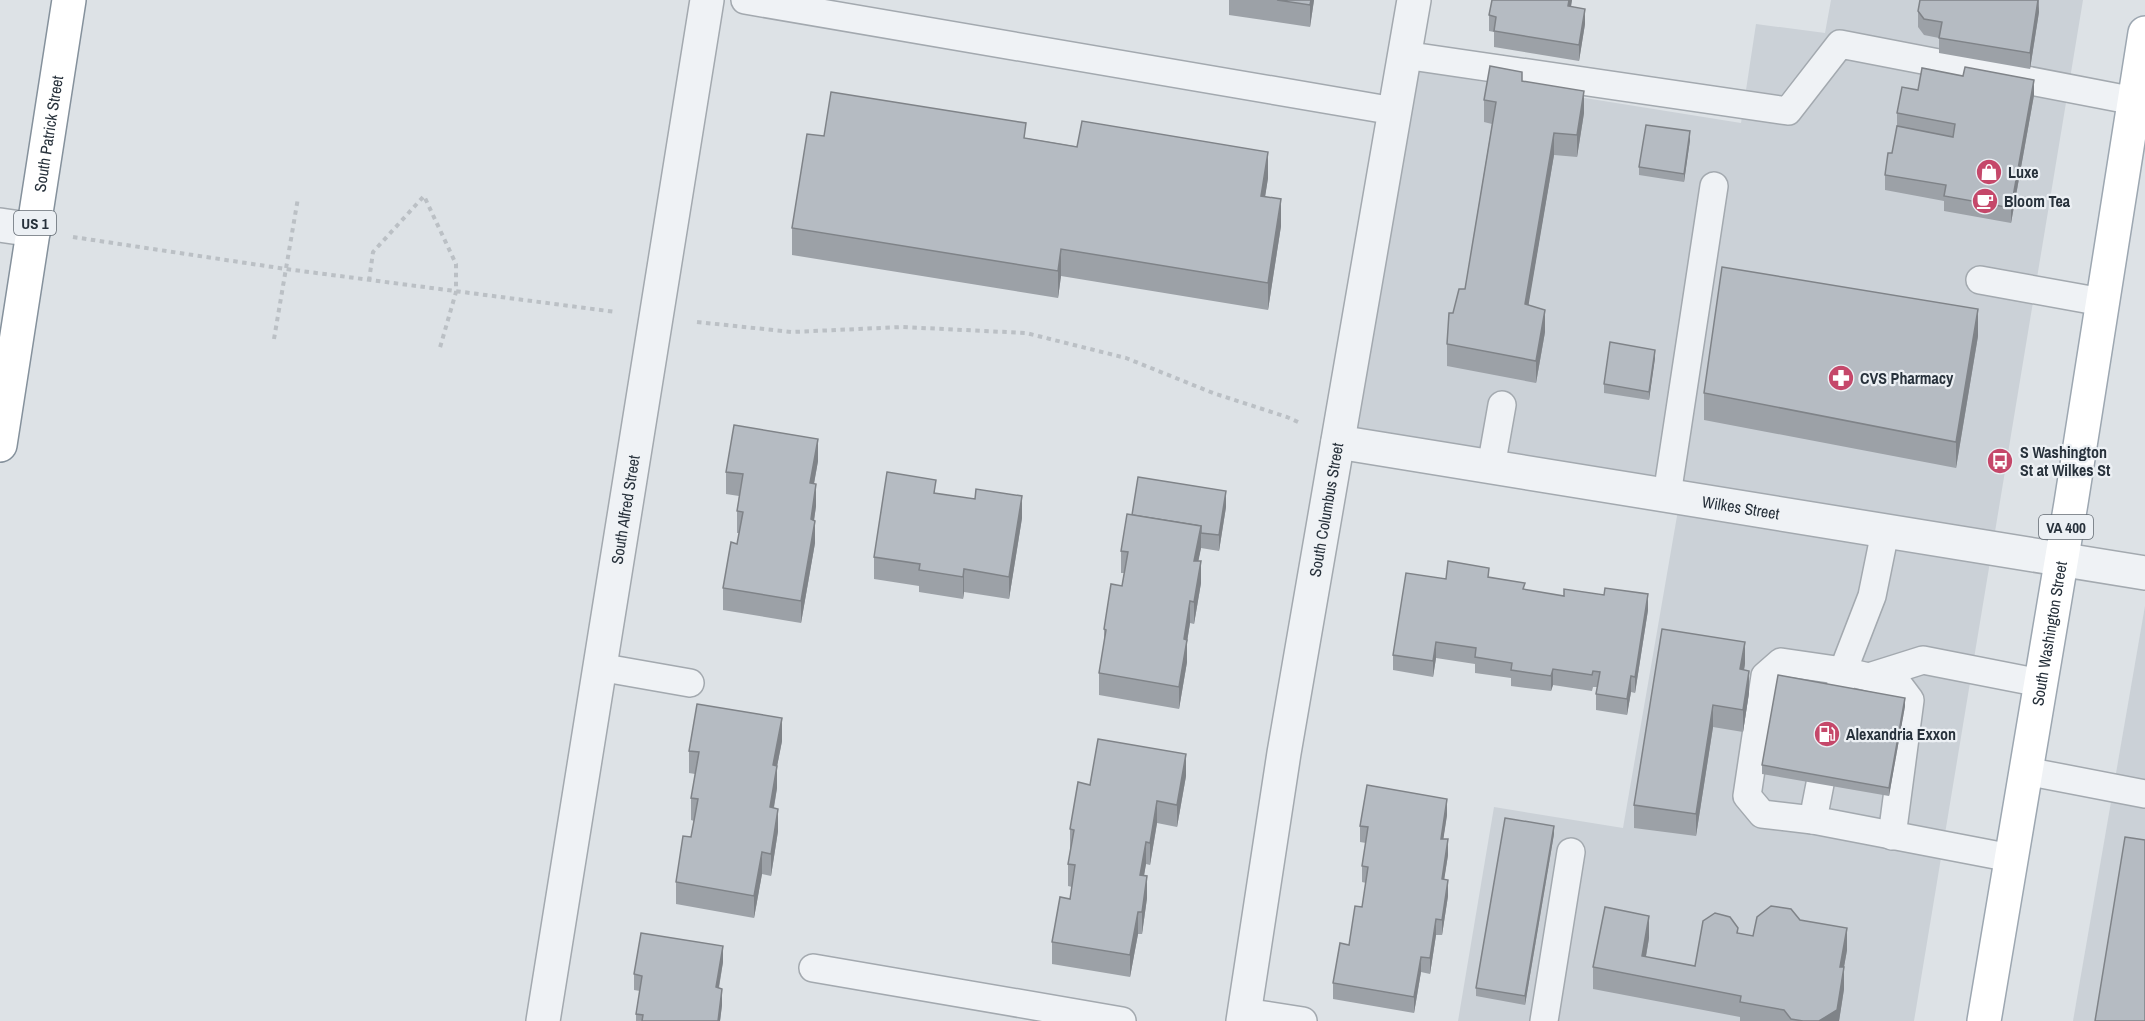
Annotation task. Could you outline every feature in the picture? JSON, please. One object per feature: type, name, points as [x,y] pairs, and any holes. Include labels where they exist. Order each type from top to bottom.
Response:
[{"type":"main road","name":"South Patrick Street","points":[[0,445],[69,0]]},
{"type":"main road","name":"South Washington Street","points":[[1984,1021],[2102,302],[2140,102],[2145,33]]},
{"type":"street","name":"South Alfred Street","points":[[543,1021],[708,0]]},
{"type":"street","name":"South Columbus Street","points":[[1243,1016],[1284,753],[1414,0]]},
{"type":"street","points":[[0,225],[34,230]]},
{"type":"street","name":"Wilkes Street","points":[[1338,442],[2145,573]]},
{"type":"lane","points":[[745,0],[1394,111]]},
{"type":"lane","points":[[1404,55],[1788,111],[1840,44],[2140,102]]},
{"type":"lane","points":[[1667,495],[1714,186]]},
{"type":"lane","points":[[1980,280],[2102,302]]},
{"type":"lane","points":[[1491,467],[1502,405]]},
{"type":"lane","points":[[1850,681],[1872,596],[1885,532]]},
{"type":"lane","points":[[1850,681],[1923,660],[2040,682]]},
{"type":"lane","points":[[1892,836],[1910,700],[1898,684],[1850,681],[1781,662],[1765,676],[1747,796],[1762,814],[1813,820],[1892,836],[2011,858]]},
{"type":"lane","points":[[599,667],[690,682]]},
{"type":"lane","points":[[2026,771],[2145,794]]},
{"type":"lane","points":[[1813,820],[1820,784]]},
{"type":"lane","points":[[1544,1021],[1571,852]]},
{"type":"lane","points":[[813,968],[1122,1021]]},
{"type":"lane","points":[[1243,1016],[1303,1021]]},
{"type":"path","points":[[369,281],[373,252],[424,196],[456,264],[456,292],[439,351]]},
{"type":"path","points":[[274,339],[298,198]]},
{"type":"path","points":[[34,230],[369,281],[656,318],[792,332],[902,327],[1026,333],[1126,358],[1213,393],[1287,417],[1338,442]]},
{"type":"shaded area","points":[[1831,0],[2083,0],[1914,1021],[1458,1021],[1494,807],[1623,828],[1681,493],[1336,435],[1399,66],[1472,80],[1741,123],[1756,24],[1825,33]]},
{"type":"shaded area","points":[[2145,606],[2145,1021],[2073,1021]]},
{"type":"building","points":[[1277,0],[1311,0],[1310,5]]},
{"type":"building","points":[[1492,0],[1569,0],[1568,6],[1585,9],[1579,45],[1494,31],[1496,17],[1489,15]]},
{"type":"building","points":[[1920,0],[2038,0],[2030,53],[1939,38],[1942,22],[1924,19],[1918,11]]},
{"type":"building","points":[[1490,66],[1522,72],[1522,81],[1584,91],[1577,135],[1554,133],[1525,304],[1545,310],[1536,361],[1447,344],[1449,313],[1453,313],[1459,289],[1465,289],[1496,102],[1484,100]]},
{"type":"building","points":[[1965,67],[2034,80],[2011,208],[1944,196],[1946,185],[1885,175],[1888,153],[1892,153],[1897,126],[1953,137],[1955,124],[1897,113],[1902,87],[1918,90],[1922,68],[1963,76]]},
{"type":"building","points":[[831,92],[1026,123],[1024,138],[1077,147],[1082,121],[1268,152],[1261,196],[1281,199],[1268,283],[1061,249],[1058,271],[792,228],[807,134],[824,136]]},
{"type":"building","points":[[1646,125],[1690,131],[1684,174],[1639,167]]},
{"type":"building","name":"CVS Pharmacy","points":[[1722,267],[1978,309],[1956,442],[1704,393]]},
{"type":"building","points":[[1610,342],[1655,350],[1649,392],[1604,384]]},
{"type":"building","points":[[734,425],[818,439],[810,483],[816,484],[811,519],[815,521],[801,601],[723,588],[731,542],[737,544],[743,512],[737,511],[743,474],[726,472]]},
{"type":"building","points":[[887,472],[936,480],[934,493],[975,499],[976,489],[1022,496],[1009,577],[964,569],[963,577],[919,570],[920,564],[874,557]]},
{"type":"building","points":[[1138,477],[1226,491],[1219,535],[1201,533],[1201,526],[1132,515]]},
{"type":"building","points":[[1127,514],[1201,526],[1194,561],[1201,561],[1194,602],[1190,601],[1184,639],[1187,640],[1179,687],[1099,673],[1111,584],[1122,586],[1128,552],[1121,551]]},
{"type":"building","points":[[1448,561],[1489,568],[1488,577],[1525,583],[1523,589],[1564,596],[1564,589],[1604,595],[1605,588],[1648,594],[1635,677],[1631,676],[1627,699],[1596,694],[1600,672],[1593,671],[1592,675],[1553,669],[1551,676],[1511,670],[1512,663],[1475,657],[1476,648],[1436,642],[1433,661],[1393,655],[1406,573],[1446,579]]},
{"type":"building","points":[[1662,629],[1745,642],[1740,669],[1749,671],[1743,710],[1713,705],[1696,814],[1634,805]]},
{"type":"building","points":[[1778,675],[1905,698],[1889,788],[1762,765]]},
{"type":"building","points":[[697,704],[782,718],[773,765],[777,766],[770,807],[778,809],[771,854],[762,852],[754,896],[676,882],[683,836],[691,837],[698,799],[691,798],[699,752],[689,751]]},
{"type":"building","points":[[1098,739],[1186,754],[1177,805],[1157,801],[1150,843],[1146,842],[1140,875],[1147,876],[1142,912],[1138,912],[1130,955],[1052,942],[1060,897],[1070,899],[1075,865],[1068,864],[1074,830],[1070,829],[1078,782],[1090,785]]},
{"type":"building","points":[[1367,785],[1447,799],[1441,839],[1448,839],[1442,879],[1448,880],[1442,920],[1436,919],[1430,958],[1421,957],[1414,997],[1333,983],[1340,943],[1349,945],[1355,906],[1362,907],[1368,867],[1362,866],[1368,827],[1360,826]]},
{"type":"building","points":[[1505,818],[1554,826],[1525,996],[1476,988]]},
{"type":"building","points":[[2125,837],[2145,840],[2145,1021],[2095,1021]]},
{"type":"building","points":[[1771,906],[1791,909],[1800,920],[1847,928],[1840,967],[1844,967],[1837,1010],[1819,1021],[1791,1019],[1784,1010],[1740,1002],[1741,996],[1593,967],[1605,907],[1649,916],[1642,956],[1695,966],[1703,921],[1715,913],[1730,917],[1738,928],[1737,933],[1753,936],[1757,917]]},
{"type":"building","points":[[641,933],[723,946],[716,987],[722,989],[718,1021],[642,1021],[643,1015],[636,1014],[642,976],[634,974]]},
{"type":"place","name":"Luxe","points":[[1989,172]]},
{"type":"place","name":"Bloom Tea","points":[[1985,201]]},
{"type":"place","name":"CVS Pharmacy","points":[[1841,378]]},
{"type":"place","name":"S Washington St at Wilkes St","points":[[2000,461]]},
{"type":"place","name":"Alexandria Exxon","points":[[1827,734]]}]
